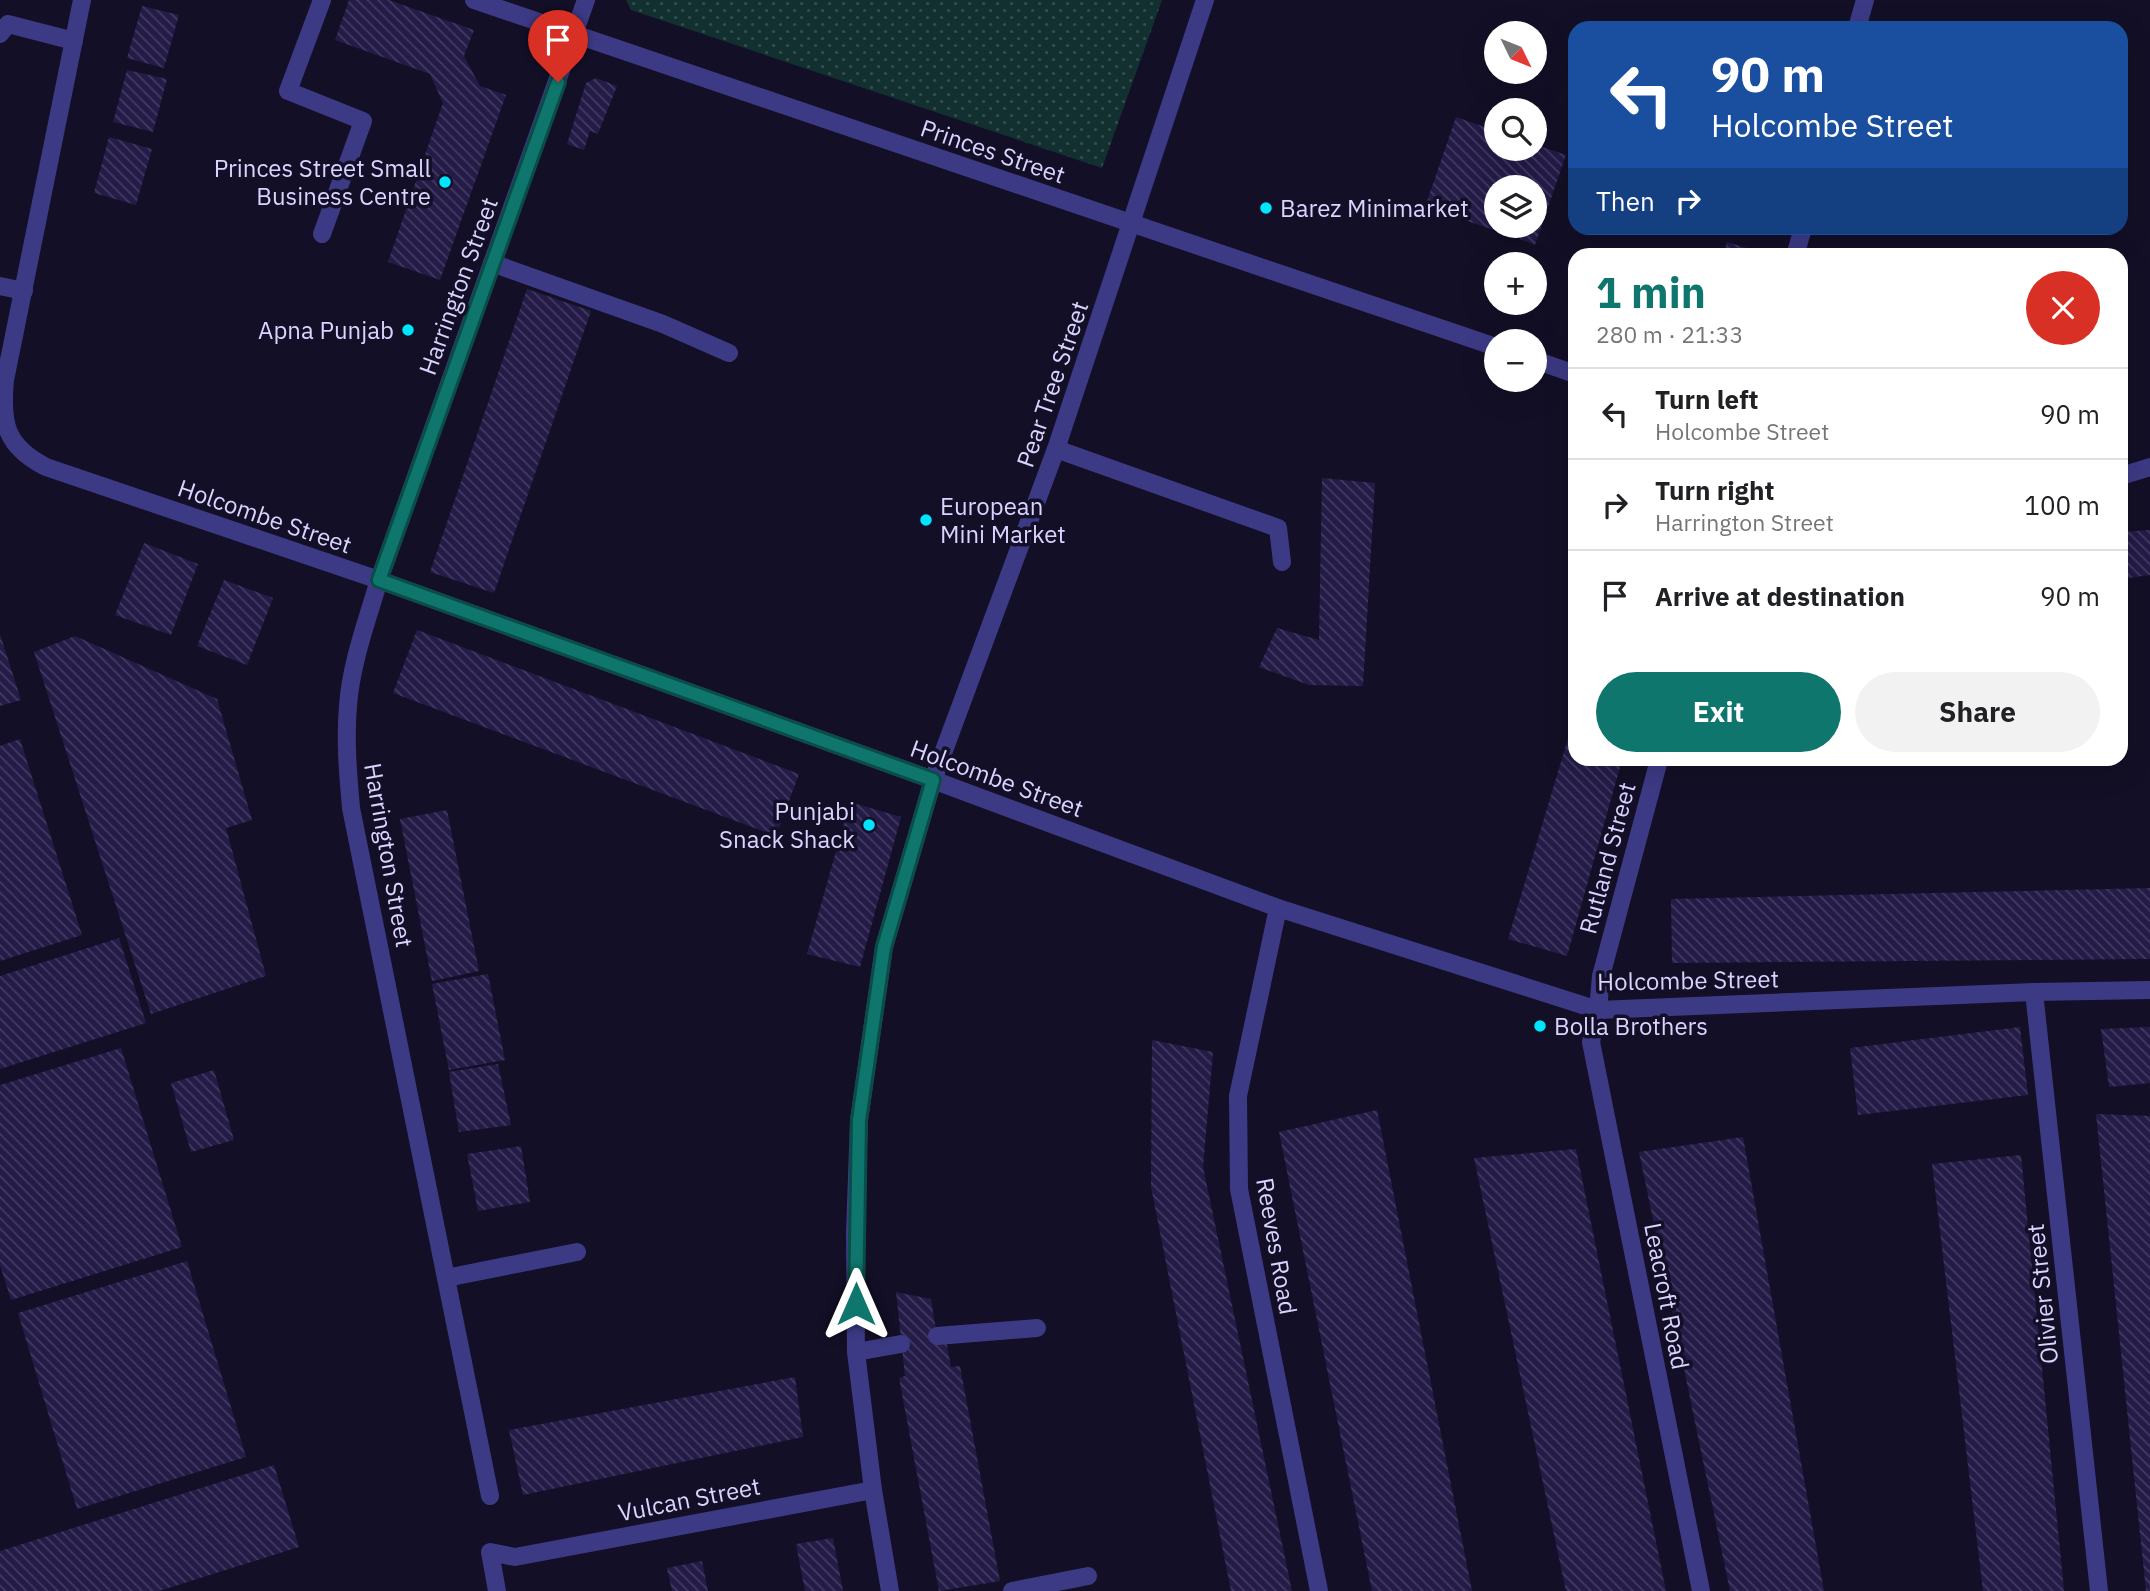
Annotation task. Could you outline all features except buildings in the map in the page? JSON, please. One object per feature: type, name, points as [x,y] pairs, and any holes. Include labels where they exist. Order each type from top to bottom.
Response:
[{"type":"street","name":"Holcombe Street","points":[[82,0],[5,380],[2,407],[8,428],[22,453],[46,467],[379,580],[1278,908],[1598,1010],[2034,992],[2150,990]]},
{"type":"street","points":[[322,0],[288,91],[363,121],[322,234]]},
{"type":"street","name":"Princes Street","points":[[474,0],[1484,343]]},
{"type":"street","name":"Harrington Street","points":[[490,1496],[351,808],[347,757],[348,704],[356,659],[379,580],[586,0]]},
{"type":"street","name":"Pear Tree Street","points":[[890,1591],[873,1490],[856,1352],[855,1233],[859,1120],[884,947],[933,780],[1056,449],[1205,0]]},
{"type":"street","points":[[1859,21],[1865,0]]},
{"type":"street","points":[[0,34],[8,24],[74,41]]},
{"type":"street","points":[[492,263],[663,324],[729,353]]},
{"type":"street","points":[[0,286],[24,290]]},
{"type":"street","points":[[1547,364],[1568,372]]},
{"type":"street","points":[[1056,449],[1278,528],[1282,562]]},
{"type":"street","points":[[2128,474],[2150,467]]},
{"type":"street","name":"Rutland Street","points":[[1598,1010],[1601,976],[1657,766]]},
{"type":"street","name":"Reeves Road","points":[[1278,908],[1238,1096],[1238,1189],[1319,1591]]},
{"type":"street","name":"Olivier Street","points":[[2034,992],[2099,1591]]},
{"type":"street","name":"Leacroft Road","points":[[1598,1010],[1591,1042],[1701,1591]]},
{"type":"street","points":[[446,1278],[577,1252]]},
{"type":"street","points":[[937,1336],[1037,1328]]},
{"type":"street","points":[[856,1352],[901,1344]]},
{"type":"street","name":"Vulcan Street","points":[[497,1591],[490,1552],[515,1557],[873,1490]]},
{"type":"street","points":[[1012,1591],[1088,1576]]},
{"type":"green space","points":[[626,0],[1162,0],[1102,168],[631,10]]},
{"type":"place","name":"Princes Street Small Business Centre","points":[[445,182]]},
{"type":"place","name":"Barez Minimarket","points":[[1266,208]]},
{"type":"place","name":"Apna Punjab","points":[[408,330]]},
{"type":"place","name":"European Mini Market","points":[[926,520]]},
{"type":"place","name":"Punjabi Snack Shack","points":[[869,825]]},
{"type":"place","name":"Bolla Brothers","points":[[1540,1026]]},
{"type":"route","points":[[558,82],[379,580],[933,780],[884,947],[859,1120],[855,1233],[856,1304]]}]
